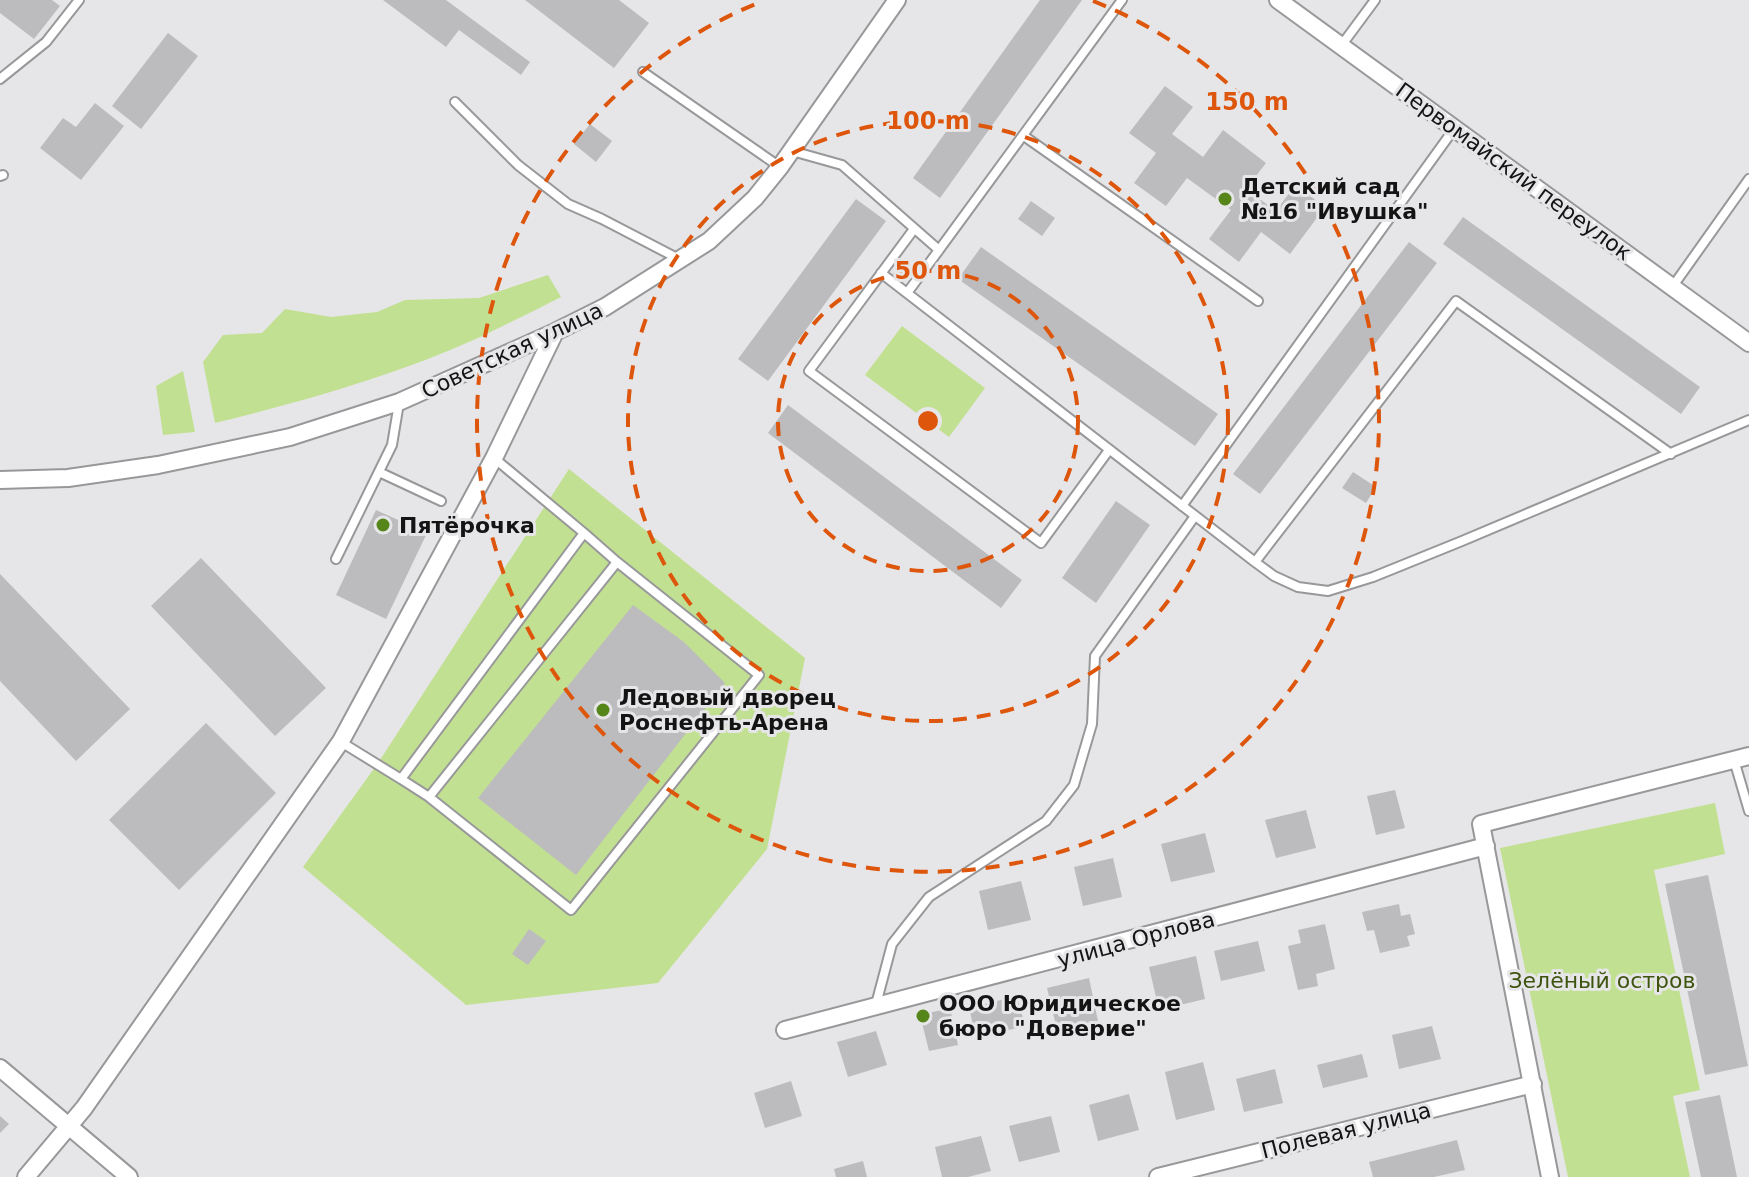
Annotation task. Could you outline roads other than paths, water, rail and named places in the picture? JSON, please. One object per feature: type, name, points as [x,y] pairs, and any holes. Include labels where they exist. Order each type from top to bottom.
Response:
[{"type":"street","name":"Советская улица","points":[[0,480],[68,478],[158,465],[290,437],[399,402],[605,307],[709,241],[729,224],[780,167],[897,0]]},
{"type":"street","name":"Первомайский переулок","points":[[1278,0],[1749,343]]},
{"type":"street","points":[[26,1177],[70,1126],[341,741],[494,458],[555,332]]},
{"type":"street","points":[[1550,1177],[1481,824],[1742,758]]},
{"type":"street","name":"улица Орлова","points":[[785,1030],[1486,846]]},
{"type":"street","points":[[0,1068],[129,1177]]},
{"type":"street","name":"Полевая улица","points":[[1158,1177],[1533,1084]]},
{"type":"lane","points":[[0,79],[46,42],[79,0]]},
{"type":"lane","points":[[907,293],[1122,0]]},
{"type":"lane","points":[[1341,46],[1375,0]]},
{"type":"lane","points":[[643,72],[780,167]]},
{"type":"lane","points":[[455,102],[518,165],[568,204],[679,259]]},
{"type":"lane","points":[[1182,506],[1454,129]]},
{"type":"lane","points":[[1024,136],[1258,301]]},
{"type":"lane","points":[[791,150],[842,165],[939,250]]},
{"type":"lane","points":[[1673,286],[1749,179]]},
{"type":"lane","points":[[914,229],[809,371],[1041,543],[1109,450]]},
{"type":"lane","points":[[881,273],[1255,562],[1274,576],[1298,587],[1328,591],[1373,577],[1749,420]]},
{"type":"lane","points":[[1255,562],[1456,301],[1671,454]]},
{"type":"lane","points":[[336,559],[392,445],[399,402]]},
{"type":"lane","points":[[341,741],[429,797],[571,910],[759,675],[617,562],[494,458]]},
{"type":"lane","points":[[379,472],[441,501]]},
{"type":"lane","points":[[875,1008],[892,944],[929,897],[1046,821],[1074,785],[1092,724],[1095,656],[1195,516]]},
{"type":"lane","points":[[401,779],[584,533]]},
{"type":"lane","points":[[429,797],[617,562]]},
{"type":"lane","points":[[1742,758],[1749,811]]},
{"type":"place","name":"Детский сад №16 \"Ивушка\"","points":[[1225,199]]},
{"type":"place","name":"Пятёрочка","points":[[383,525]]},
{"type":"place","name":"Ледовый дворец Роснефть-Арена","points":[[603,710]]},
{"type":"place","name":"ООО Юридическое бюро \"Доверие\"","points":[[923,1016]]},
{"type":"park label","name":"Зелёный остров","points":[[1602,980]]}]
